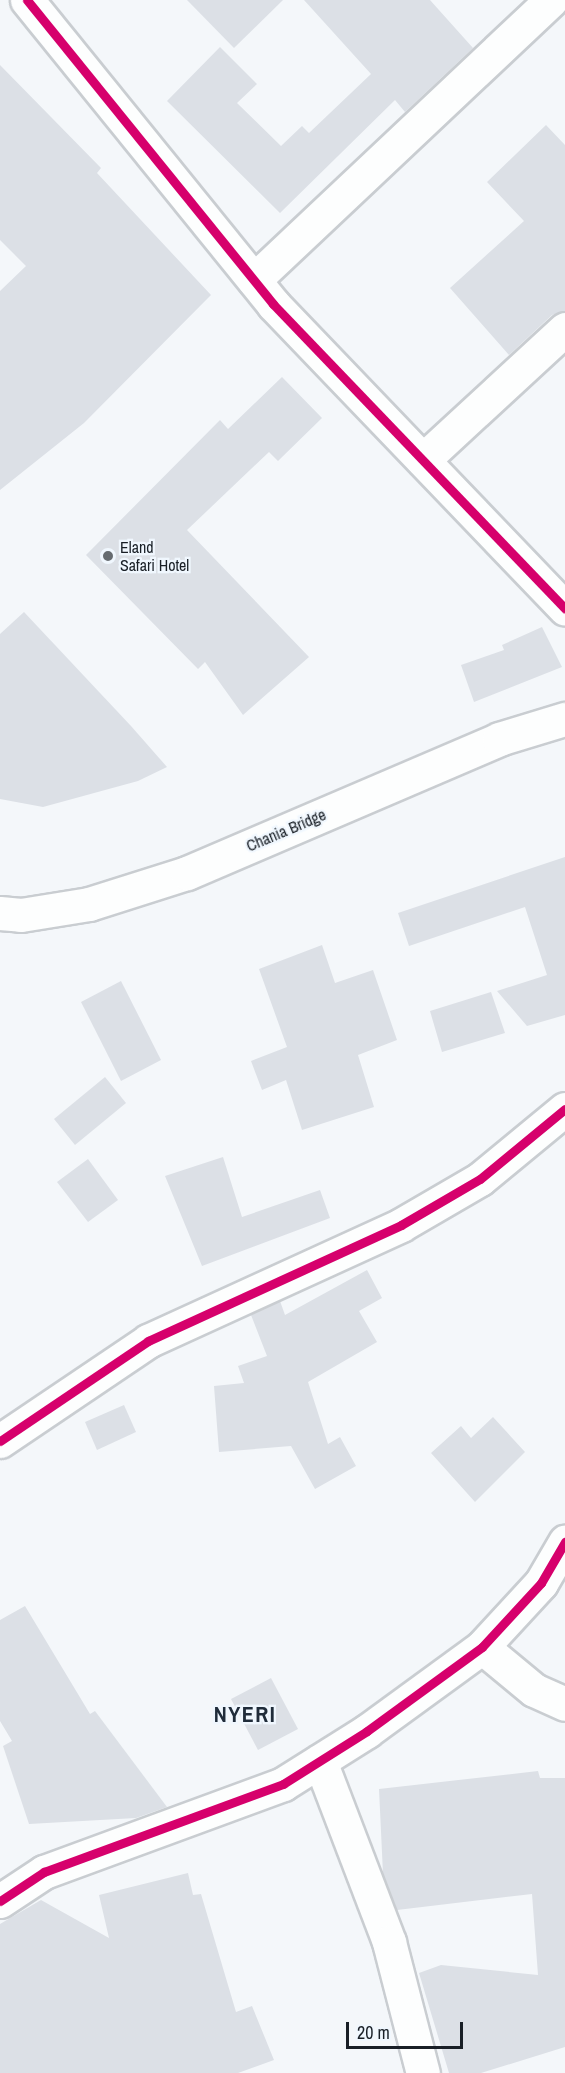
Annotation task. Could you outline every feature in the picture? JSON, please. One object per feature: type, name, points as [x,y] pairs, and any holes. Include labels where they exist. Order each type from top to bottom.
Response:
[{"type":"street","points":[[27,0],[254,280],[565,609]]},
{"type":"street","points":[[254,280],[551,0]]},
{"type":"street","points":[[423,460],[565,329]]},
{"type":"street","name":"Chania Bridge","points":[[0,913],[21,915],[89,904],[187,873],[499,739],[565,719]]},
{"type":"street","points":[[0,1441],[148,1341],[401,1226],[480,1179],[565,1109]]},
{"type":"street","points":[[0,1901],[44,1872],[283,1784],[320,1761],[482,1647],[541,1583],[565,1542]]},
{"type":"street","points":[[482,1647],[534,1690],[565,1704]]},
{"type":"street","points":[[320,1761],[389,1942],[423,2073]]},
{"type":"building","points":[[187,0],[283,0],[234,48]]},
{"type":"building","points":[[304,0],[430,0],[473,48],[405,112],[395,100],[280,213],[167,101],[220,47],[257,84],[237,103],[281,146],[302,126],[309,133],[371,74]]},
{"type":"building","points":[[0,65],[101,168],[97,173],[211,295],[84,423],[0,490],[0,291],[26,266],[0,240]]},
{"type":"building","points":[[546,125],[565,145],[565,311],[552,315],[509,355],[450,288],[524,221],[487,182]]},
{"type":"building","points":[[282,377],[322,418],[278,461],[269,452],[187,530],[309,657],[243,715],[205,662],[198,669],[86,555],[220,420],[228,429]]},
{"type":"building","points":[[24,612],[167,767],[138,781],[43,807],[0,799],[0,634]]},
{"type":"building","points":[[542,627],[562,667],[474,702],[461,665],[504,650],[502,645]]},
{"type":"building","points":[[565,857],[565,1015],[527,1026],[497,991],[547,975],[525,907],[409,946],[398,913]]},
{"type":"building","points":[[322,945],[335,983],[373,970],[397,1040],[358,1055],[374,1107],[302,1130],[286,1080],[262,1090],[251,1061],[287,1047],[259,969]]},
{"type":"building","points":[[121,981],[161,1060],[121,1081],[81,1002]]},
{"type":"building","points":[[491,992],[505,1033],[442,1052],[430,1011]]},
{"type":"building","points":[[105,1077],[126,1103],[75,1145],[54,1119]]},
{"type":"building","points":[[223,1157],[242,1217],[320,1190],[330,1218],[202,1266],[165,1176]]},
{"type":"building","points":[[88,1159],[118,1200],[88,1222],[57,1182]]},
{"type":"building","points":[[367,1270],[382,1298],[359,1311],[377,1342],[308,1382],[328,1444],[340,1437],[356,1466],[315,1489],[291,1446],[219,1452],[214,1386],[244,1383],[238,1366],[267,1356],[251,1315],[280,1301],[285,1315]]},
{"type":"building","points":[[124,1405],[136,1432],[97,1450],[85,1422]]},
{"type":"building","points":[[493,1417],[525,1452],[475,1502],[431,1453],[461,1426],[471,1438]]},
{"type":"building","points":[[25,1606],[90,1714],[95,1711],[167,1807],[136,1818],[29,1824],[3,1746],[12,1741],[0,1721],[0,1620]]},
{"type":"building","points":[[271,1678],[298,1729],[258,1750],[231,1699]]},
{"type":"building","points":[[538,1771],[540,1778],[565,1778],[565,2047],[481,2073],[449,2073],[419,1973],[441,1965],[538,1975],[532,1894],[397,1910],[383,1874],[379,1789]]},
{"type":"building","points":[[188,1873],[193,1895],[201,1894],[236,2012],[252,2006],[274,2060],[238,2073],[0,2073],[0,1924],[41,1900],[109,1938],[99,1895]]},
{"type":"cycle path","points":[[27,0],[273,304],[565,609]]},
{"type":"cycle path","points":[[0,1441],[148,1341],[401,1225],[480,1179],[565,1109]]},
{"type":"cycle path","points":[[0,1901],[44,1872],[283,1784],[367,1731],[482,1647],[541,1583],[565,1542]]},
{"type":"place","name":"Eland Safari Hotel","points":[[108,556]]},
{"type":"district","name":"NYERI","points":[[245,1715]]}]
